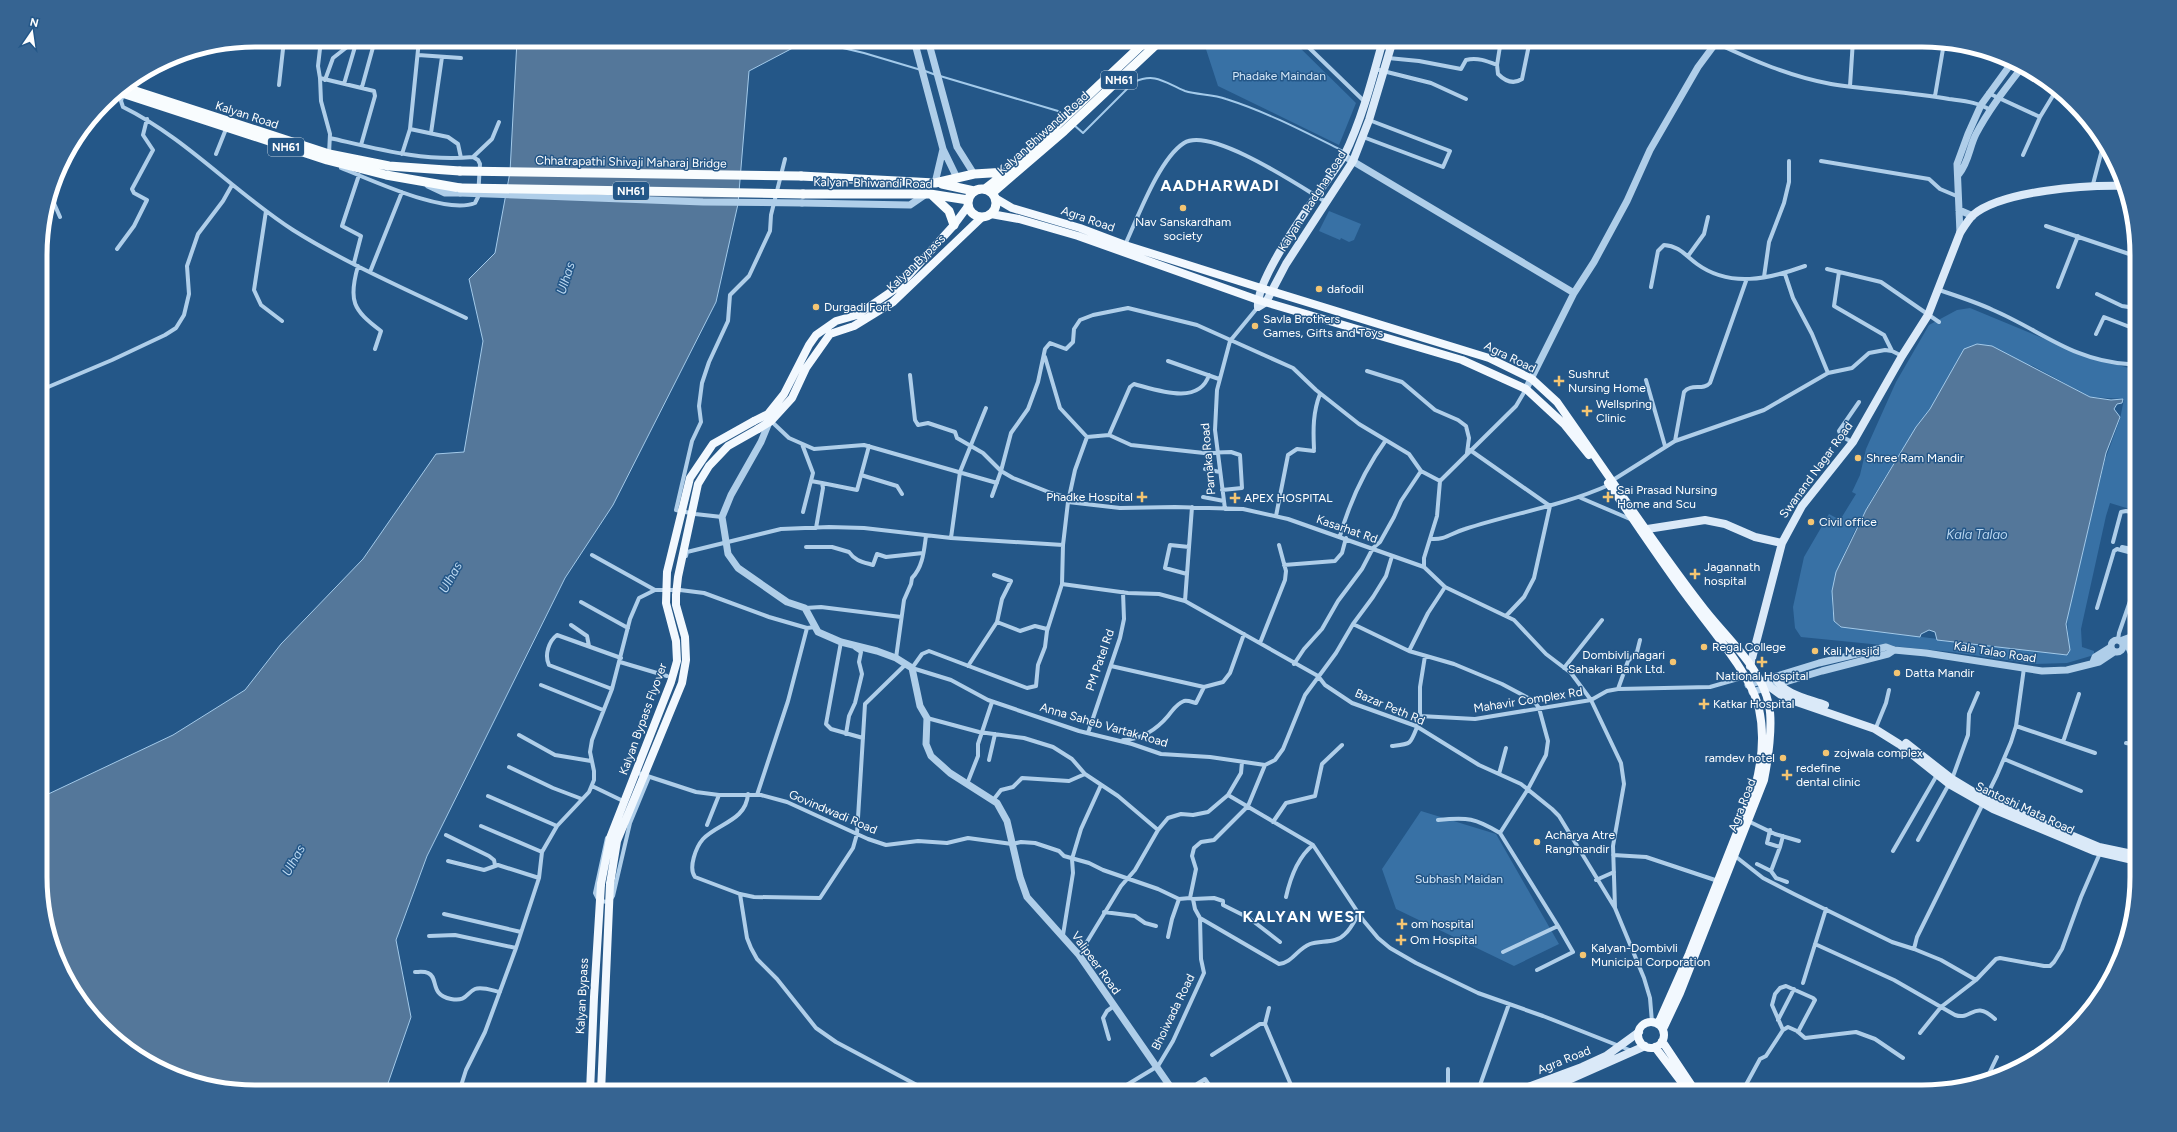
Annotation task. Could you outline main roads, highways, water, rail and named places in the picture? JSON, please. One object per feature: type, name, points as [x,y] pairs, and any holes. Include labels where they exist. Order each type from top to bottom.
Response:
[{"type":"highway","name":"Kalyan Bhiwandi Road","points":[[991,194],[1007,172],[1139,47]]},
{"type":"highway","name":"Kalyan Bhiwandi Road","points":[[991,194],[1064,131],[1154,47]]},
{"type":"highway","name":"Kalyan Road","points":[[126,91],[329,154],[343,161],[460,171]]},
{"type":"highway","name":"NH61","points":[[126,92],[226,129],[343,161]]},
{"type":"highway","name":"Kalyan-Bhiwandi Road","points":[[343,161],[386,175],[460,190],[802,199],[928,194],[968,203]]},
{"type":"highway","name":"Chhatrapathi Shivaji Maharaj Bridge","points":[[460,171],[802,176]]},
{"type":"highway","name":"Kalyan Bhiwandi Road","points":[[802,176],[932,182],[974,174],[1007,172]]},
{"type":"highway","points":[[932,182],[974,191],[968,203],[972,214],[981,218],[991,214],[996,207],[991,194]]},
{"type":"highway","name":"NH61","points":[[974,191],[991,194]]},
{"type":"highway","points":[[928,194],[949,211],[954,225]]},
{"type":"main road","name":"Kalyan - Padgha Road","points":[[1258,303],[1261,288],[1268,272],[1296,226],[1344,156],[1366,104],[1381,47]]},
{"type":"main road","name":"Kalyan - Padgha Road","points":[[1266,302],[1305,234],[1353,161],[1369,120],[1391,47]]},
{"type":"main road","name":"Swanand Nagar Road","points":[[1750,666],[1782,543],[1802,506],[1853,442],[1902,356],[1928,315],[1960,233],[1976,214],[2019,201],[2067,189],[2119,188]]},
{"type":"main road","name":"Agra Road","points":[[991,194],[1012,208],[1080,228],[1125,245],[1272,292],[1489,358],[1532,379],[1557,402],[1748,685],[1759,708],[1763,741],[1761,764],[1755,786],[1689,954],[1657,1025]]},
{"type":"main road","name":"Kalyan Bypass","points":[[769,417],[784,394],[809,345],[816,335],[836,321],[857,315],[898,287],[954,225],[968,203]]},
{"type":"main road","name":"Agra Road","points":[[991,214],[1019,219],[1078,236],[1258,303],[1266,302],[1462,360],[1526,389],[1564,424],[1611,483],[1632,519],[1644,530],[1750,666],[1769,683],[1768,760],[1764,780],[1677,1001],[1657,1025]]},
{"type":"main road","name":"Kalyan Bypass","points":[[769,417],[792,398],[806,368],[830,334],[854,326],[893,302],[981,218]]},
{"type":"main road","points":[[1296,226],[1305,234]]},
{"type":"main road","name":"Kalyan Bypass Flyover","points":[[599,901],[610,838],[671,682],[677,661],[676,641],[666,603],[667,572],[690,478],[713,444],[754,421],[769,417]]},
{"type":"main road","name":"Kalyan Bypass Flyover","points":[[609,902],[610,884],[617,841],[682,683],[686,660],[684,637],[676,605],[676,595],[678,577],[698,484],[709,466],[728,446],[758,429],[769,417]]},
{"type":"main road","points":[[1644,530],[1705,520],[1725,524],[1755,537],[1782,543]]},
{"type":"main road","name":"Santoshi Mata Road","points":[[1769,683],[1793,694],[1877,725],[1904,741],[1950,782]]},
{"type":"main road","name":"Santoshi Mata Road","points":[[1769,683],[1785,698],[1837,714],[1875,730],[1899,744],[1937,776],[1984,801],[2071,842],[2100,853],[2130,859]]},
{"type":"main road","name":"Santoshi Mata Road","points":[[1984,801],[2099,847],[2130,854]]},
{"type":"main road","name":"Kalyan Bypass","points":[[590,1085],[599,901]]},
{"type":"main road","name":"Kalyan Bypass","points":[[601,1085],[609,902]]},
{"type":"main road","points":[[1657,1025],[1664,1036],[1662,1041],[1654,1047],[1645,1046],[1639,1039],[1639,1032],[1642,1026],[1657,1025]]},
{"type":"main road","name":"Agra Road","points":[[1608,1059],[1620,1045],[1639,1032]]},
{"type":"main road","points":[[1662,1041],[1691,1085]]},
{"type":"main road","name":"Agra Road","points":[[1542,1085],[1582,1067],[1634,1052],[1645,1046]]},
{"type":"main road","points":[[1654,1047],[1684,1085]]},
{"type":"water","name":"Ulhas","points":[[517,47],[795,47],[749,71],[738,204],[716,302],[613,505],[565,578],[427,856],[396,940],[411,1017],[387,1085],[241,1085],[214,1081],[188,1074],[163,1064],[128,1042],[108,1024],[90,1004],[68,969],[54,931],[47,891],[47,795],[173,735],[245,690],[281,644],[363,559],[436,454],[464,452],[483,341],[469,279],[495,253],[510,172]]},
{"type":"water","name":"Kala Talao","points":[[1977,344],[1992,346],[2090,397],[2111,400],[2123,399],[2122,403],[2117,404],[2114,409],[2120,417],[2106,453],[2066,624],[2070,650],[2067,655],[1937,640],[1935,632],[1929,630],[1921,634],[1920,637],[1841,627],[1834,621],[1832,591],[1836,572],[1866,510],[1916,427],[1930,409],[1964,349]]},
{"type":"waterway","points":[[839,47],[921,70]]},
{"type":"waterway","points":[[925,71],[936,75]]},
{"type":"waterway","points":[[940,76],[1058,111],[1063,116]]},
{"type":"waterway","points":[[1074,125],[1083,133],[1134,82],[1142,79],[1155,78],[1185,91],[1221,97],[1241,104],[1286,123],[1343,151]]},
{"type":"place","name":"Nav Sanskardham society","points":[[1183,208]]},
{"type":"place","name":"dafodil","points":[[1319,289]]},
{"type":"place","name":"Durgadi Fort","points":[[816,307]]},
{"type":"place","name":"Savla Brothers Games, Gifts and Toys","points":[[1255,326]]},
{"type":"place","name":"Sushrut Nursing Home","points":[[1559,381]]},
{"type":"place","name":"Wellspring Clinic","points":[[1587,411]]},
{"type":"place","name":"Shree Ram Mandir","points":[[1858,458]]},
{"type":"place","name":"Phadke Hospital","points":[[1142,497]]},
{"type":"place","name":"Sai Prasad Nursing Home and Scu","points":[[1608,497]]},
{"type":"place","name":"APEX HOSPITAL","points":[[1235,498]]},
{"type":"place","name":"Civil office","points":[[1811,522]]},
{"type":"place","name":"Jagannath hospital","points":[[1695,574]]},
{"type":"place","name":"Regal College","points":[[1704,647]]},
{"type":"place","name":"Kali Masjid","points":[[1815,651]]},
{"type":"place","name":"Dombivli nagari Sahakari Bank Ltd.","points":[[1673,662]]},
{"type":"place","name":"National Hospital","points":[[1762,662]]},
{"type":"place","name":"Datta Mandir","points":[[1897,673]]},
{"type":"place","name":"Katkar Hospital","points":[[1704,704]]},
{"type":"place","name":"zojwala complex","points":[[1826,753]]},
{"type":"place","name":"ramdev hotel","points":[[1783,758]]},
{"type":"place","name":"redefine dental clinic","points":[[1787,775]]},
{"type":"place","name":"Acharya Atre Rangmandir","points":[[1537,842]]},
{"type":"place","name":"om hospital","points":[[1402,924]]},
{"type":"place","name":"Om Hospital","points":[[1401,940]]},
{"type":"place","name":"Kalyan-Dombivli Municipal Corporation","points":[[1583,955]]},
{"type":"district","name":"AADHARWADI","points":[[1220,185]]},
{"type":"district","name":"KALYAN WEST","points":[[1304,916]]},
{"type":"park label","name":"Phadake Maindan","points":[[1279,76]]},
{"type":"park label","name":"Subhash Maidan","points":[[1459,879]]}]
